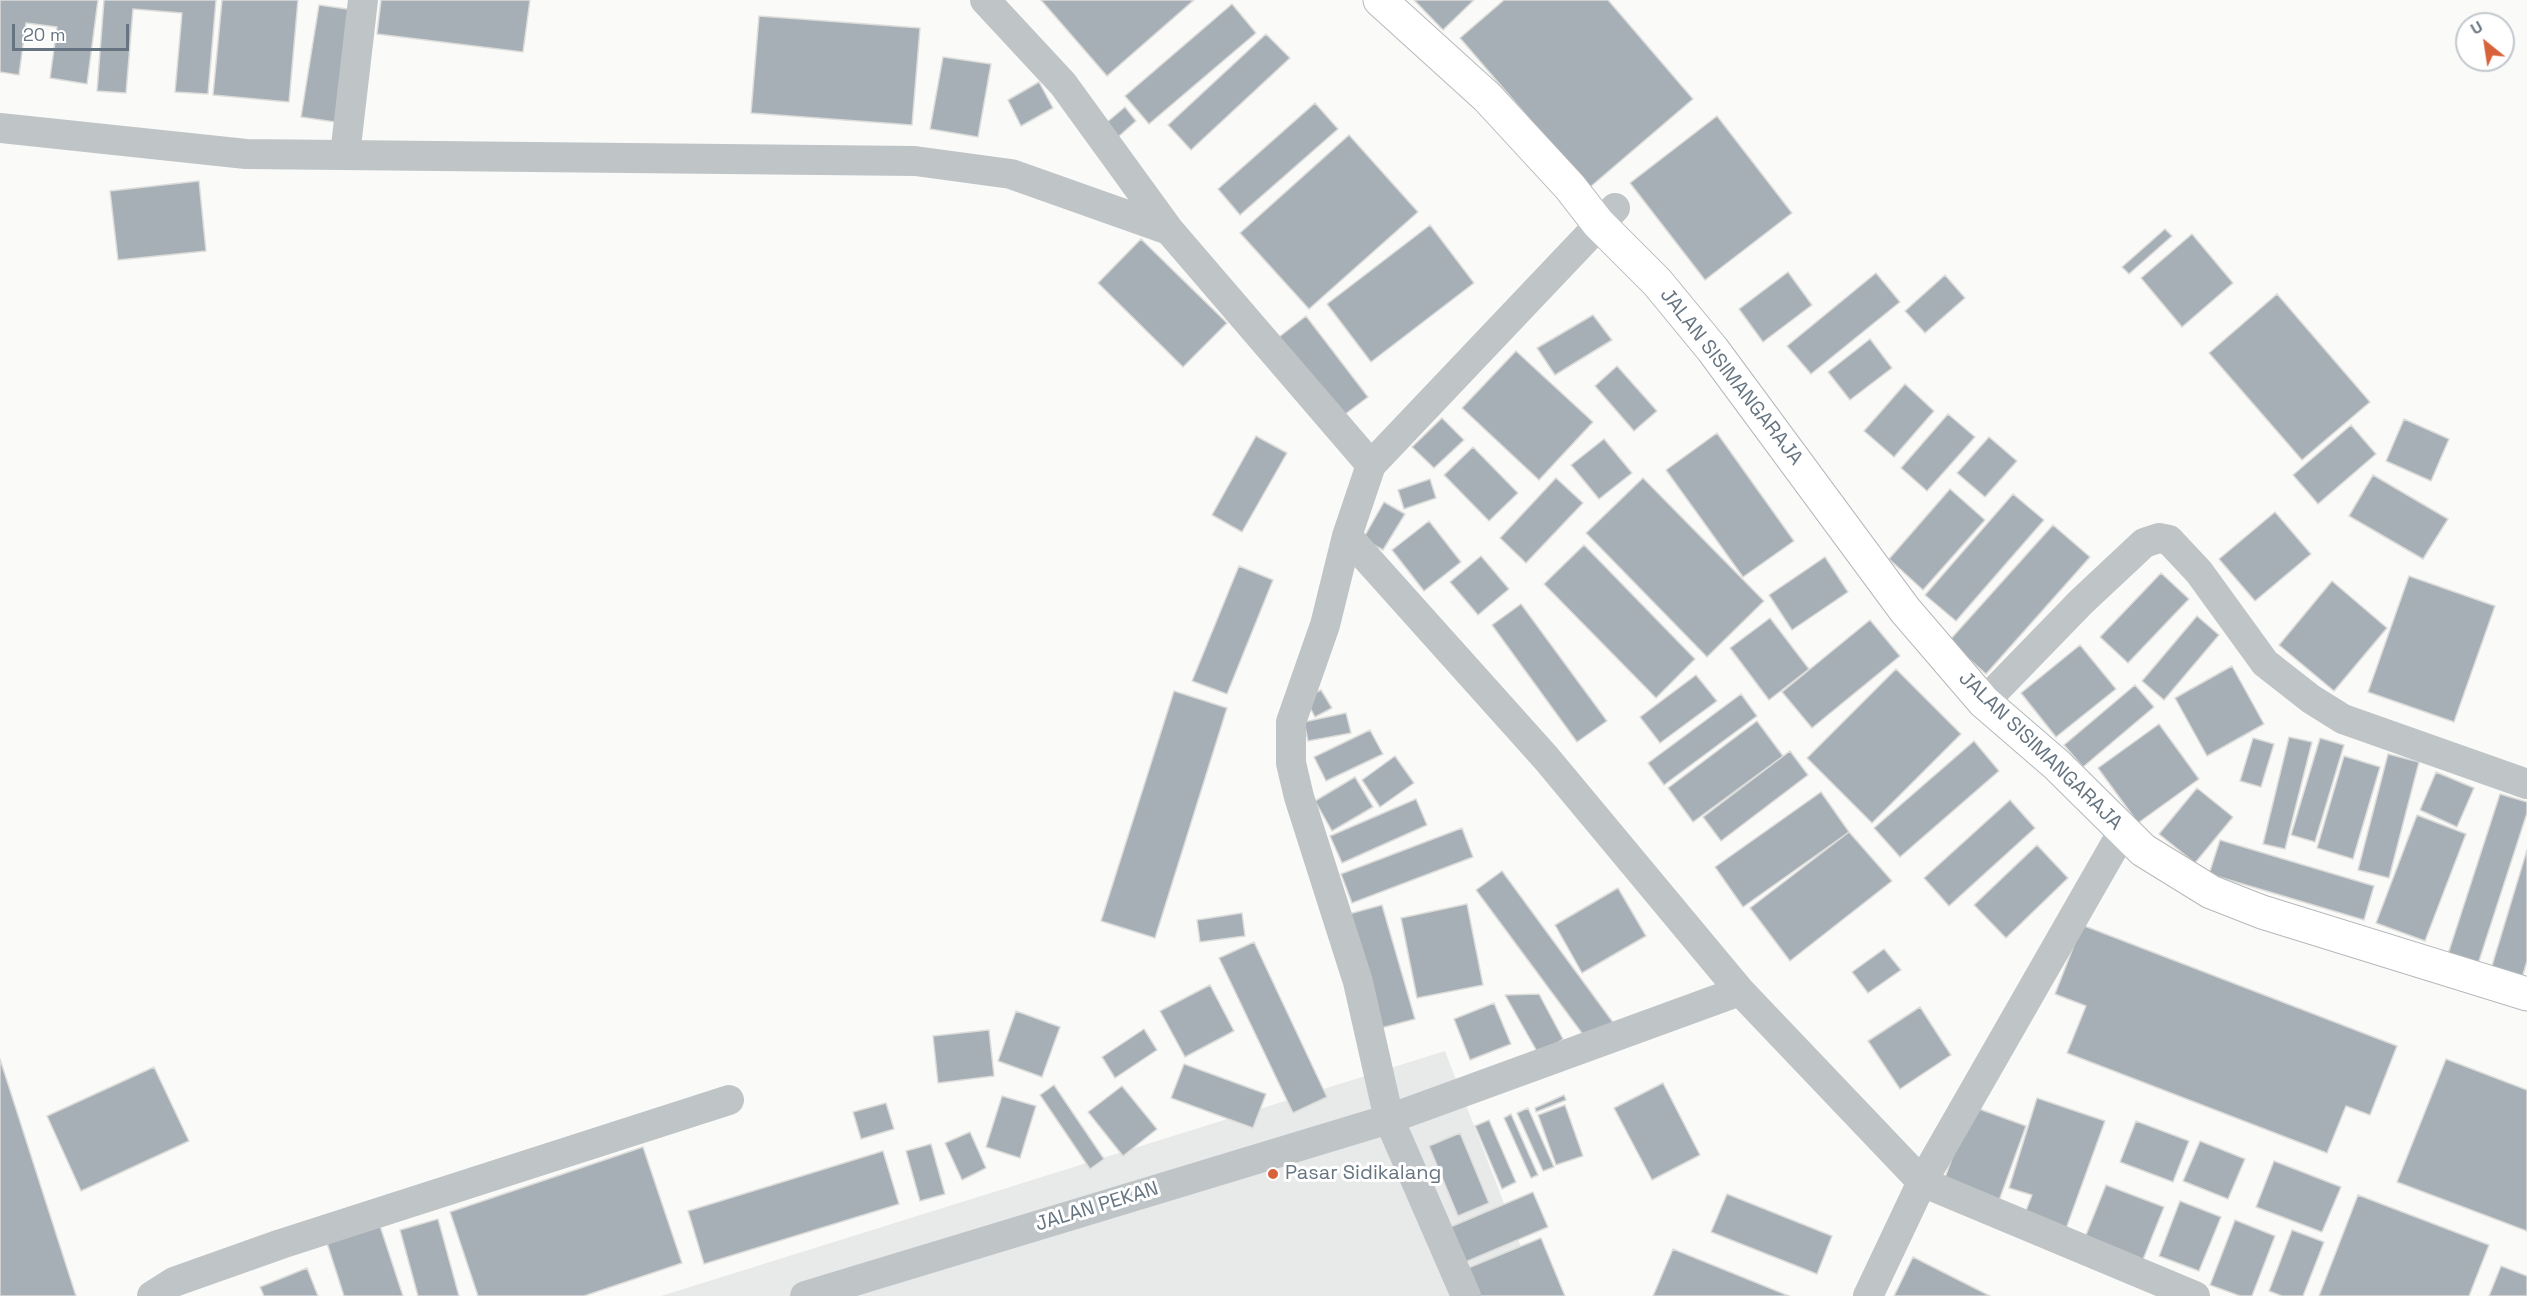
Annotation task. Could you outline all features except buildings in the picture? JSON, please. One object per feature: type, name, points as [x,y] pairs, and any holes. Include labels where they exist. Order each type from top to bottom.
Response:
[{"type":"highway","name":"JALAN SISIMANGARAJA","points":[[1380,0],[1487,97],[1570,187],[1607,215],[1699,333],[1905,610],[2123,831],[2160,861],[2221,896],[2284,919],[2527,994]]},
{"type":"highway","name":"JALAN SISIMANGARAJA","points":[[1989,697],[2037,726],[2147,836],[2179,862],[2209,880],[2263,901],[2490,974],[2527,982]]},
{"type":"street","points":[[345,155],[363,0]]},
{"type":"street","points":[[986,0],[1063,84],[1169,230],[1371,465]]},
{"type":"street","points":[[0,128],[246,154],[915,161],[1011,174],[1169,230]]},
{"type":"street","points":[[1466,1296],[1389,1119],[1358,982],[1299,797],[1291,763],[1291,722],[1324,625],[1347,536],[1371,465],[1607,215]]},
{"type":"street","points":[[1347,536],[1546,758],[1740,991],[1922,1182],[2195,1296]]},
{"type":"street","points":[[1989,697],[2081,602],[2144,543],[2159,538],[2169,540],[2199,572],[2265,663],[2311,699],[2343,719],[2527,784]]},
{"type":"street","points":[[1868,1296],[1922,1182],[2123,831]]},
{"type":"street","name":"JALAN PEKAN","points":[[805,1296],[1389,1119],[1740,991]]},
{"type":"street","points":[[152,1296],[174,1282],[281,1244],[729,1100]]},
{"type":"shaded area","name":"Pasar Sidikalang","points":[[1445,1051],[1540,1296],[661,1296]]},
{"type":"place","name":"Pasar Sidikalang","points":[[1273,1174]]}]
